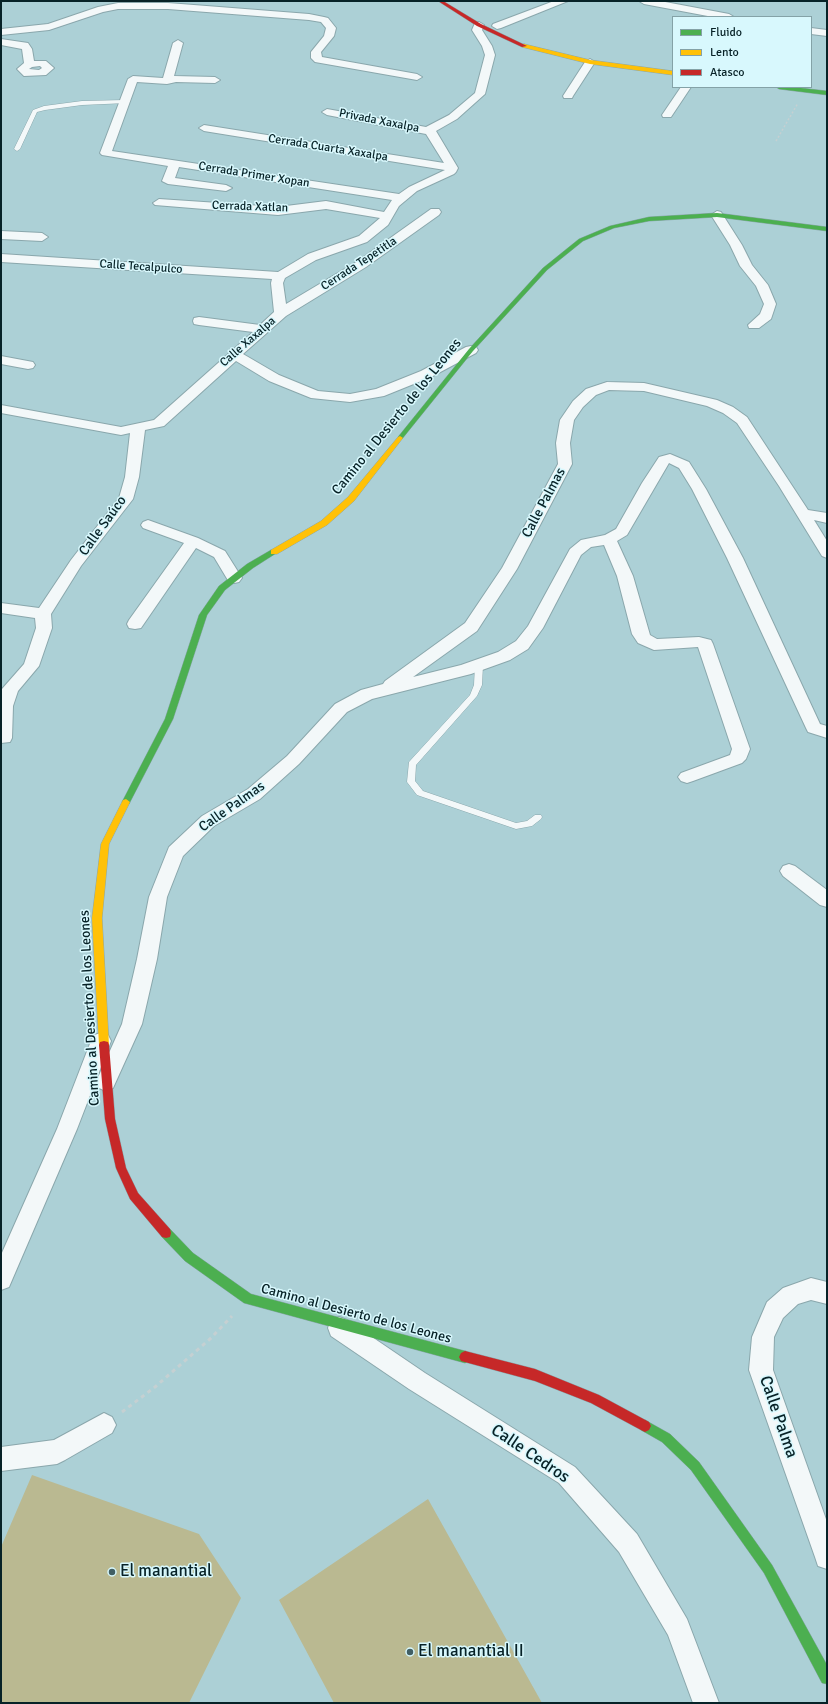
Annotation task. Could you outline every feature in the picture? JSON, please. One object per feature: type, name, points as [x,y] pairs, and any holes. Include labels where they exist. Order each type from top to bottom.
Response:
[{"type":"main road","points":[[440,1],[479,25],[524,46],[590,62],[672,73]]},
{"type":"main road","points":[[788,88],[827,93]]},
{"type":"main road","name":"Camino al Desierto de los Leones","points":[[827,228],[717,215],[667,217],[627,223],[599,232],[581,240],[546,268],[471,350],[351,499],[324,523],[250,566],[234,578],[222,588],[203,615],[169,719],[106,844],[97,918],[106,1082],[110,1119],[121,1168],[134,1196],[157,1224],[189,1257],[248,1299],[330,1322],[535,1375],[595,1399],[666,1438],[695,1466],[768,1569],[827,1678]]},
{"type":"street","points":[[497,26],[541,4],[563,1]]},
{"type":"street","points":[[644,1],[724,16]]},
{"type":"street","points":[[1,32],[49,28],[101,8],[118,6],[168,6],[309,17],[324,20],[331,28],[329,36],[316,52],[316,58],[319,60],[417,76]]},
{"type":"street","points":[[280,276],[312,257],[363,239],[384,222],[394,204],[413,189],[445,174],[452,168],[430,131],[431,128],[453,116],[480,94],[490,55],[487,46],[477,30],[479,25]]},
{"type":"street","points":[[812,31],[827,33]]},
{"type":"street","points":[[1,42],[24,45],[27,49],[29,64]]},
{"type":"street","points":[[168,81],[178,43]]},
{"type":"street","points":[[568,96],[590,62]]},
{"type":"street","points":[[125,102],[133,79],[168,81],[176,79],[215,80]]},
{"type":"street","points":[[666,115],[685,88]]},
{"type":"street","name":"Cerrada Primer Xopan","points":[[125,102],[106,153],[402,198]]},
{"type":"street","name":"Privada Xaxalpa","points":[[327,112],[430,131]]},
{"type":"street","name":"Cerrada Cuarta Xaxalpa","points":[[204,128],[452,168]]},
{"type":"street","points":[[175,163],[168,181],[226,188]]},
{"type":"street","name":"Cerrada Xatlan","points":[[159,202],[278,211],[326,205],[387,216]]},
{"type":"street","name":"Cerrada Tepetitla","points":[[281,313],[362,264],[435,212]]},
{"type":"street","points":[[717,215],[736,245],[746,266],[762,285],[770,304],[766,316],[754,325]]},
{"type":"street","points":[[1,235],[42,237]]},
{"type":"street","name":"Calle Tecalpulco","points":[[1,258],[280,276]]},
{"type":"street","name":"Calle Xaxalpa","points":[[1,410],[121,431],[159,423],[281,313],[276,283],[280,276]]},
{"type":"street","points":[[200,321],[263,329]]},
{"type":"street","points":[[234,354],[274,378],[316,395],[350,398],[379,393],[426,374],[471,350]]},
{"type":"street","points":[[1,360],[28,364]]},
{"type":"street","name":"Calle Palmas","points":[[384,690],[471,627],[509,569],[565,464],[564,443],[567,420],[578,404],[591,392],[607,386],[644,387],[712,403],[728,410],[742,420],[786,486],[801,513],[827,553]]},
{"type":"street","name":"Calle Saúco","points":[[43,614],[76,563],[126,499],[132,477],[138,428]]},
{"type":"street","name":"Calle Palmas","points":[[106,1082],[132,1024],[147,960],[158,897],[175,852],[208,821],[254,794],[293,760],[341,708],[367,694],[479,665],[504,656],[522,645],[535,628],[576,552],[586,543],[609,539],[622,532],[660,464],[670,458],[684,465],[699,489],[735,558],[766,628],[814,728],[827,732]]},
{"type":"street","points":[[801,513],[827,518]]},
{"type":"street","points":[[148,525],[193,541],[220,554],[234,578]]},
{"type":"street","points":[[609,539],[625,576],[640,634],[644,639],[654,645],[699,642],[704,644],[741,749],[740,755],[736,759],[687,776]]},
{"type":"street","points":[[135,624],[193,541]]},
{"type":"street","points":[[1,608],[43,614],[44,628],[31,666],[10,689],[5,706],[4,738]]},
{"type":"street","points":[[789,871],[827,900]]},
{"type":"street","points":[[1,1280],[67,1130],[104,1035]]},
{"type":"street","name":"Calle Palma","points":[[827,1293],[811,1289],[791,1295],[775,1310],[763,1337],[762,1370],[827,1557]]},
{"type":"street","name":"Calle Cedros","points":[[330,1322],[417,1381],[567,1475],[628,1544],[678,1628],[706,1703]]},
{"type":"street","points":[[1,1459],[57,1452],[104,1425]]},
{"type":"lane","points":[[17,149],[35,111],[44,108],[82,102],[125,102]]},
{"type":"lane","points":[[479,665],[478,684],[473,696],[412,764],[411,782],[420,793],[516,826],[529,824],[538,817]]},
{"type":"path","points":[[776,141],[805,90]]},
{"type":"path","points":[[104,1425],[155,1387],[211,1338],[248,1299]]},
{"type":"green space","name":"El manantial","points":[[32,1475],[199,1534],[241,1598],[189,1703],[1,1703],[1,1547]]},
{"type":"green space","name":"El manantial II","points":[[428,1499],[542,1703],[334,1703],[279,1600]]},
{"type":"traffic: fast","points":[[787,88],[827,93]]},
{"type":"traffic: fast","points":[[400,438],[471,350],[545,269],[581,240],[612,227],[649,219],[717,215],[827,229]]},
{"type":"traffic: fast","points":[[126,802],[169,719],[203,615],[222,588],[250,566],[274,552]]},
{"type":"traffic: fast","points":[[166,1233],[189,1257],[248,1299],[465,1357]]},
{"type":"traffic: fast","points":[[645,1426],[666,1438],[695,1466],[768,1569],[827,1678]]},
{"type":"traffic: slow","points":[[524,46],[590,62],[672,73]]},
{"type":"traffic: slow","points":[[274,552],[324,523],[351,499],[400,438]]},
{"type":"traffic: slow","points":[[104,1045],[97,918],[105,844],[126,802]]},
{"type":"traffic: jam","points":[[440,1],[479,25],[524,46]]},
{"type":"traffic: jam","points":[[104,1045],[110,1119],[121,1168],[134,1196],[166,1233]]},
{"type":"traffic: jam","points":[[465,1357],[535,1375],[595,1399],[645,1426]]},
{"type":"place","name":"El manantial","points":[[112,1572]]},
{"type":"place","name":"El manantial II","points":[[410,1652]]}]
